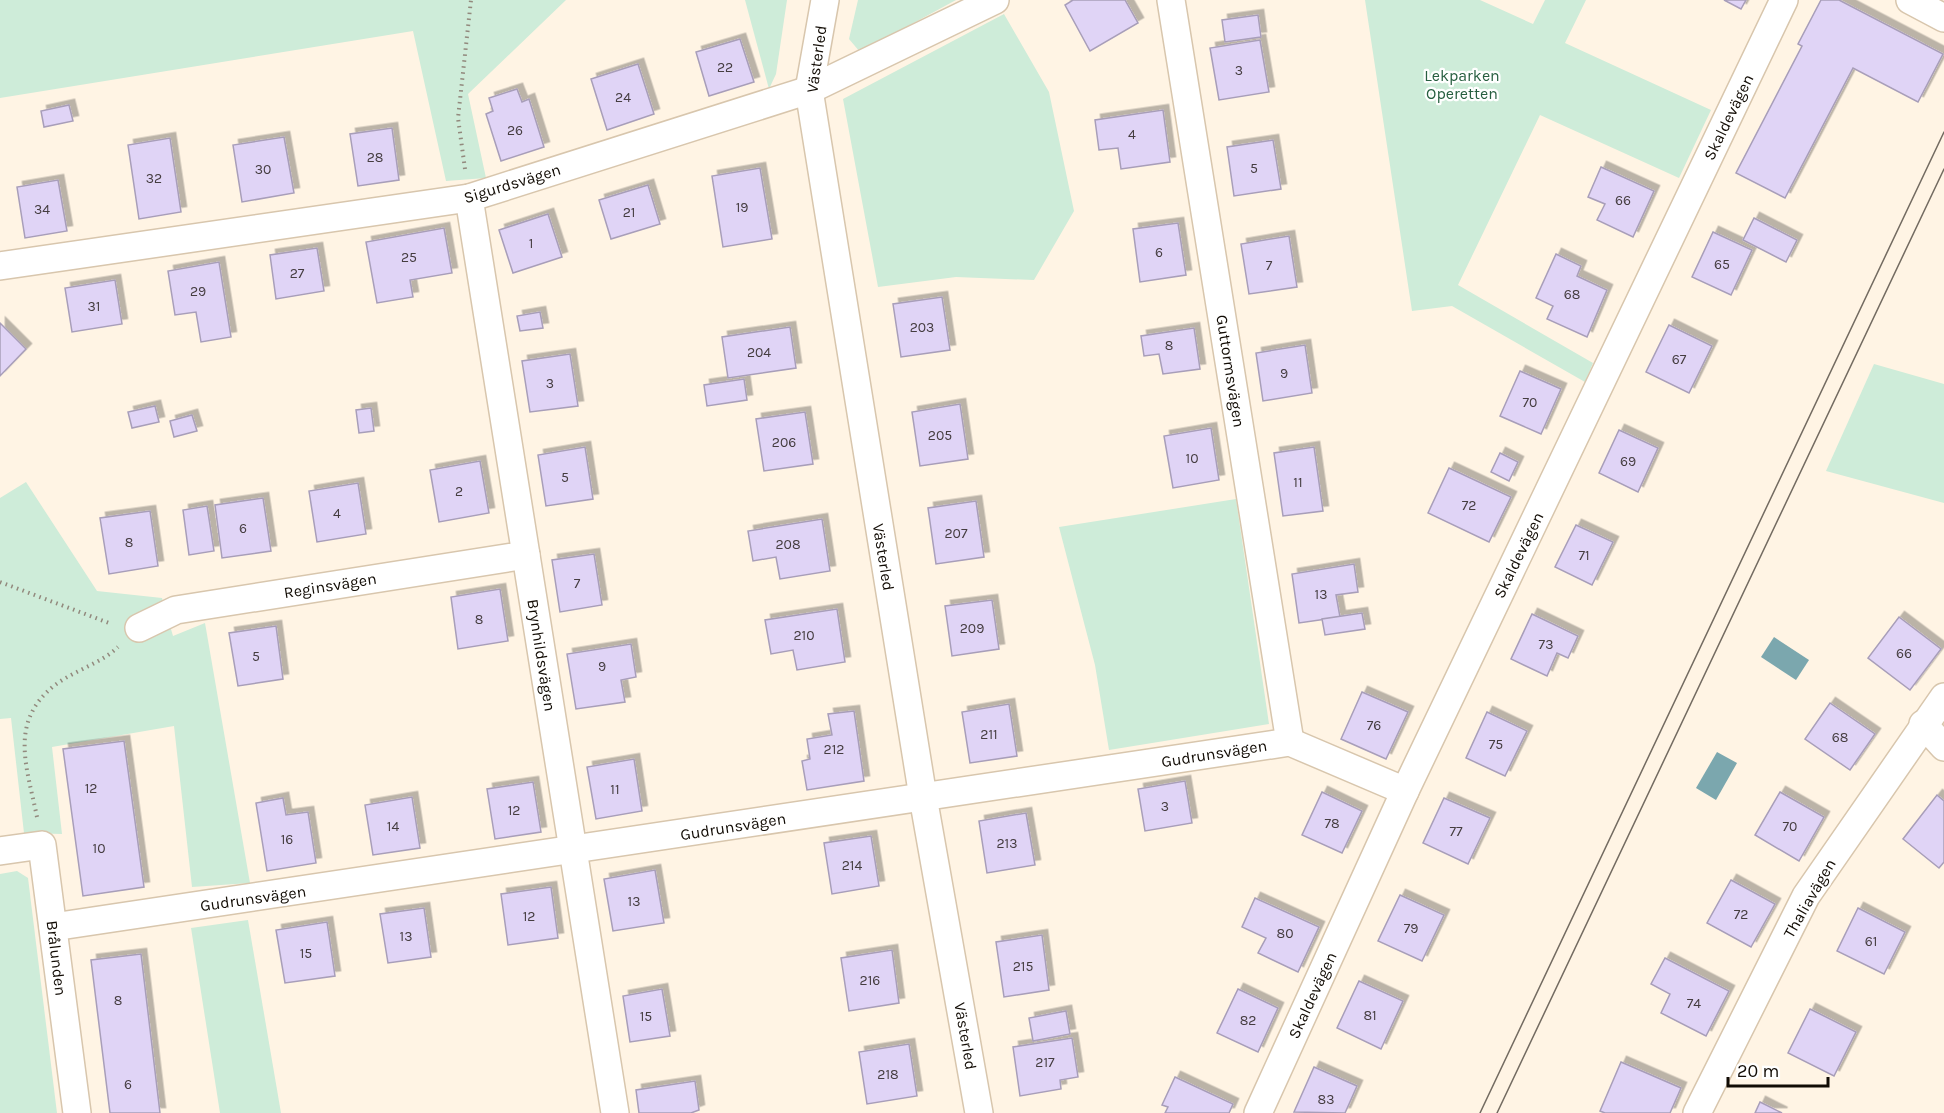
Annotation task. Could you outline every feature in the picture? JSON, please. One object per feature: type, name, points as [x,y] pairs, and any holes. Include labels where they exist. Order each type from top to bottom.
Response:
[{"type":"street","name":"Västerled","points":[[825,0],[809,90],[923,797],[979,1113]]},
{"type":"street","name":"Sigurdsvägen","points":[[0,266],[469,198],[809,90],[995,0]]},
{"type":"street","name":"Guttormsvägen","points":[[1171,0],[1290,741]]},
{"type":"street","name":"Skaldevägen","points":[[1258,1113],[1405,791],[1784,0]]},
{"type":"street","points":[[1910,0],[1944,18]]},
{"type":"street","name":"Brynhildsvägen","points":[[469,198],[615,1113]]},
{"type":"street","name":"Reginsvägen","points":[[139,628],[176,610],[526,555]]},
{"type":"street","name":"Thaliavägen","points":[[1697,1113],[1806,896],[1923,724],[1944,697]]},
{"type":"street","points":[[1923,724],[1944,747]]},
{"type":"street","name":"Gudrunsvägen","points":[[53,927],[1290,741],[1405,791]]},
{"type":"street","points":[[0,851],[42,845]]},
{"type":"street","name":"Brålunden","points":[[42,845],[77,1113]]},
{"type":"path","points":[[469,198],[458,118],[471,0]]},
{"type":"path","points":[[0,582],[108,623],[139,628]]},
{"type":"path","points":[[42,845],[25,756],[25,724],[35,707],[56,685],[107,657],[139,628]]},
{"type":"green space","points":[[0,0],[566,0],[468,94],[486,178],[446,181],[413,31],[0,98]]},
{"type":"green space","points":[[745,0],[787,0],[776,74],[769,89]]},
{"type":"green space","points":[[858,0],[956,0],[860,52],[849,39]]},
{"type":"green space","name":"Lekparken Operetten","points":[[1365,0],[1480,0],[1533,24],[1545,0],[1586,0],[1565,43],[1711,110],[1679,178],[1540,115],[1458,285],[1593,363],[1585,382],[1452,306],[1412,311]]},
{"type":"green space","points":[[1004,14],[1049,92],[1074,211],[1034,280],[956,277],[878,287],[843,99]]},
{"type":"green space","points":[[1874,364],[1944,384],[1944,503],[1826,471]]},
{"type":"green space","points":[[26,482],[97,591],[162,598],[173,636],[205,623],[250,883],[192,887],[174,726],[52,747],[62,834],[24,833],[11,718],[0,719],[0,498]]},
{"type":"green space","points":[[1236,499],[1269,724],[1109,750],[1095,665],[1059,527]]},
{"type":"green space","points":[[17,871],[28,878],[57,1113],[0,1113],[0,874]]},
{"type":"green space","points":[[248,920],[281,1113],[220,1113],[191,928]]},
{"type":"water","points":[[1774,637],[1809,660],[1796,680],[1761,657]]},
{"type":"water","points":[[1717,752],[1737,763],[1716,800],[1696,788]]},
{"type":"building","points":[[1073,0],[1125,0],[1138,23],[1090,51],[1065,5]]},
{"type":"building","points":[[1724,0],[1746,0],[1741,9]]},
{"type":"building","points":[[1821,0],[1839,0],[1943,54],[1918,102],[1853,68],[1785,198],[1736,173],[1802,46],[1798,44]]},
{"type":"building","points":[[1258,15],[1261,37],[1225,42],[1222,20]]},
{"type":"building","points":[[740,39],[754,82],[709,96],[696,52]]},
{"type":"building","points":[[1260,40],[1269,92],[1219,100],[1210,48]]},
{"type":"building","points":[[638,64],[654,114],[607,130],[591,79]]},
{"type":"building","points":[[517,89],[522,102],[529,99],[544,147],[501,161],[486,114],[493,111],[489,98]]},
{"type":"building","points":[[69,105],[73,121],[44,127],[41,111]]},
{"type":"building","points":[[1163,110],[1170,162],[1121,169],[1118,148],[1099,150],[1095,120]]},
{"type":"building","points":[[392,128],[399,180],[358,186],[350,134]]},
{"type":"building","points":[[284,137],[294,193],[242,202],[233,145]]},
{"type":"building","points":[[170,138],[181,212],[139,219],[128,145]]},
{"type":"building","points":[[1273,140],[1281,189],[1234,196],[1227,147]]},
{"type":"building","points":[[1601,167],[1654,191],[1633,237],[1597,220],[1605,204],[1588,197]]},
{"type":"building","points":[[760,168],[772,239],[723,247],[712,176]]},
{"type":"building","points":[[58,180],[67,231],[25,238],[17,187]]},
{"type":"building","points":[[648,185],[660,224],[611,239],[599,200]]},
{"type":"building","points":[[548,214],[562,257],[513,273],[499,230]]},
{"type":"building","points":[[1754,218],[1797,240],[1786,262],[1743,240]]},
{"type":"building","points":[[1178,223],[1186,275],[1140,282],[1133,229]]},
{"type":"building","points":[[444,228],[452,273],[410,280],[413,297],[377,303],[366,242]]},
{"type":"building","points":[[1713,232],[1752,250],[1731,295],[1692,277]]},
{"type":"building","points":[[1289,236],[1297,287],[1249,294],[1241,244]]},
{"type":"building","points":[[317,248],[324,291],[276,299],[270,255]]},
{"type":"building","points":[[1556,254],[1581,266],[1577,276],[1607,290],[1587,337],[1547,319],[1553,306],[1536,298]]},
{"type":"building","points":[[219,262],[231,337],[201,342],[196,312],[175,315],[168,271]]},
{"type":"building","points":[[115,280],[122,324],[72,332],[65,288]]},
{"type":"building","points":[[942,297],[950,350],[901,357],[893,304]]},
{"type":"building","points":[[540,312],[543,328],[520,331],[517,316]]},
{"type":"building","points":[[0,323],[26,349],[0,376]]},
{"type":"building","points":[[1669,325],[1712,346],[1689,393],[1646,372]]},
{"type":"building","points":[[790,327],[796,368],[728,378],[722,337]]},
{"type":"building","points":[[1194,328],[1200,369],[1163,374],[1159,354],[1144,356],[1141,336]]},
{"type":"building","points":[[1305,345],[1312,393],[1263,401],[1256,353]]},
{"type":"building","points":[[570,354],[578,406],[530,412],[522,361]]},
{"type":"building","points":[[1520,371],[1561,389],[1541,434],[1500,416]]},
{"type":"building","points":[[744,379],[747,400],[707,406],[704,385]]},
{"type":"building","points":[[960,404],[968,459],[920,466],[912,412]]},
{"type":"building","points":[[155,406],[159,422],[132,428],[128,412]]},
{"type":"building","points":[[371,408],[374,431],[359,433],[356,410]]},
{"type":"building","points":[[805,412],[813,464],[764,471],[756,419]]},
{"type":"building","points":[[192,415],[197,431],[174,437],[170,421]]},
{"type":"building","points":[[1211,428],[1219,480],[1173,488],[1164,436]]},
{"type":"building","points":[[1619,430],[1658,448],[1638,492],[1599,473]]},
{"type":"building","points":[[585,447],[593,499],[546,506],[538,455]]},
{"type":"building","points":[[1314,447],[1323,511],[1283,516],[1274,453]]},
{"type":"building","points":[[1500,453],[1518,462],[1509,481],[1491,472]]},
{"type":"building","points":[[480,461],[489,513],[439,522],[430,470]]},
{"type":"building","points":[[1449,468],[1511,497],[1489,542],[1428,513]]},
{"type":"building","points":[[358,483],[366,534],[317,542],[309,491]]},
{"type":"building","points":[[263,498],[271,551],[222,558],[215,505]]},
{"type":"building","points":[[976,501],[984,557],[936,564],[928,508]]},
{"type":"building","points":[[207,506],[214,551],[189,555],[183,510]]},
{"type":"building","points":[[150,511],[158,566],[109,574],[100,518]]},
{"type":"building","points":[[822,519],[830,571],[780,579],[776,557],[753,561],[748,531]]},
{"type":"building","points":[[1576,525],[1613,542],[1592,585],[1555,567]]},
{"type":"building","points":[[594,554],[602,605],[560,612],[552,560]]},
{"type":"building","points":[[1354,564],[1358,592],[1336,595],[1340,617],[1299,623],[1292,574]]},
{"type":"building","points":[[500,589],[508,641],[458,649],[451,597]]},
{"type":"building","points":[[992,600],[999,649],[952,656],[945,606]]},
{"type":"building","points":[[837,609],[845,662],[797,670],[793,650],[771,654],[765,620]]},
{"type":"building","points":[[1362,613],[1365,629],[1325,635],[1322,619]]},
{"type":"building","points":[[1532,614],[1578,636],[1568,658],[1557,653],[1547,676],[1511,659]]},
{"type":"building","points":[[1899,617],[1941,649],[1910,690],[1868,658]]},
{"type":"building","points":[[276,626],[283,679],[238,686],[229,633]]},
{"type":"building","points":[[631,644],[636,677],[621,680],[625,702],[576,709],[567,654]]},
{"type":"building","points":[[1362,692],[1408,712],[1386,759],[1341,739]]},
{"type":"building","points":[[1830,703],[1875,734],[1850,770],[1805,739]]},
{"type":"building","points":[[1009,704],[1017,756],[970,763],[962,712]]},
{"type":"building","points":[[854,711],[864,781],[807,790],[802,761],[810,759],[807,739],[832,735],[828,714]]},
{"type":"building","points":[[1487,712],[1527,731],[1505,776],[1466,758]]},
{"type":"building","points":[[124,741],[144,887],[83,896],[63,749]]},
{"type":"building","points":[[634,759],[642,811],[596,819],[587,767]]},
{"type":"building","points":[[1185,781],[1192,823],[1145,831],[1138,789]]},
{"type":"building","points":[[533,782],[541,832],[495,839],[487,789]]},
{"type":"building","points":[[1322,792],[1362,811],[1342,853],[1302,835]]},
{"type":"building","points":[[1780,792],[1824,817],[1799,861],[1755,835]]},
{"type":"building","points":[[1937,795],[1944,801],[1944,862],[1939,868],[1903,839]]},
{"type":"building","points":[[412,797],[420,848],[373,855],[365,805]]},
{"type":"building","points":[[283,798],[286,815],[308,812],[316,863],[267,871],[256,803]]},
{"type":"building","points":[[1444,798],[1490,818],[1468,864],[1423,843]]},
{"type":"building","points":[[1026,813],[1035,865],[987,873],[979,821]]},
{"type":"building","points":[[871,836],[879,886],[832,894],[824,843]]},
{"type":"building","points":[[655,870],[664,923],[613,931],[604,879]]},
{"type":"building","points":[[1731,880],[1775,904],[1751,947],[1707,923]]},
{"type":"building","points":[[551,887],[558,938],[508,945],[501,894]]},
{"type":"building","points":[[1400,895],[1444,915],[1422,961],[1378,941]]},
{"type":"building","points":[[1255,898],[1319,927],[1298,972],[1258,953],[1266,938],[1242,927]]},
{"type":"building","points":[[424,908],[431,957],[388,963],[380,914]]},
{"type":"building","points":[[1858,908],[1905,932],[1884,974],[1837,951]]},
{"type":"building","points":[[327,922],[335,976],[285,983],[276,930]]},
{"type":"building","points":[[1042,935],[1049,990],[1004,997],[996,942]]},
{"type":"building","points":[[892,950],[899,1003],[849,1011],[841,958]]},
{"type":"building","points":[[141,954],[160,1113],[110,1113],[91,960]]},
{"type":"building","points":[[1665,958],[1729,991],[1706,1036],[1661,1013],[1670,994],[1651,984]]},
{"type":"building","points":[[1359,981],[1403,1001],[1381,1049],[1337,1028]]},
{"type":"building","points":[[662,989],[670,1036],[630,1042],[623,996]]},
{"type":"building","points":[[1238,989],[1278,1008],[1258,1052],[1217,1033]]},
{"type":"building","points":[[1810,1009],[1856,1032],[1834,1076],[1788,1053]]},
{"type":"building","points":[[1066,1011],[1070,1034],[1033,1041],[1029,1018]]},
{"type":"building","points":[[1072,1038],[1078,1077],[1060,1080],[1061,1089],[1020,1096],[1013,1047]]},
{"type":"building","points":[[909,1044],[917,1096],[867,1104],[859,1052]]},
{"type":"building","points":[[1621,1062],[1681,1088],[1670,1113],[1605,1113],[1600,1111]]},
{"type":"building","points":[[1314,1067],[1357,1086],[1345,1113],[1294,1112]]},
{"type":"building","points":[[1175,1077],[1233,1104],[1229,1113],[1165,1113],[1168,1107],[1162,1105]]},
{"type":"building","points":[[695,1081],[699,1110],[691,1113],[639,1113],[636,1090]]},
{"type":"building","points":[[1760,1102],[1782,1113],[1755,1113]]},
{"type":"tram line","points":[[1480,1113],[1944,132]]},
{"type":"tram line","points":[[1497,1113],[1944,169]]}]
